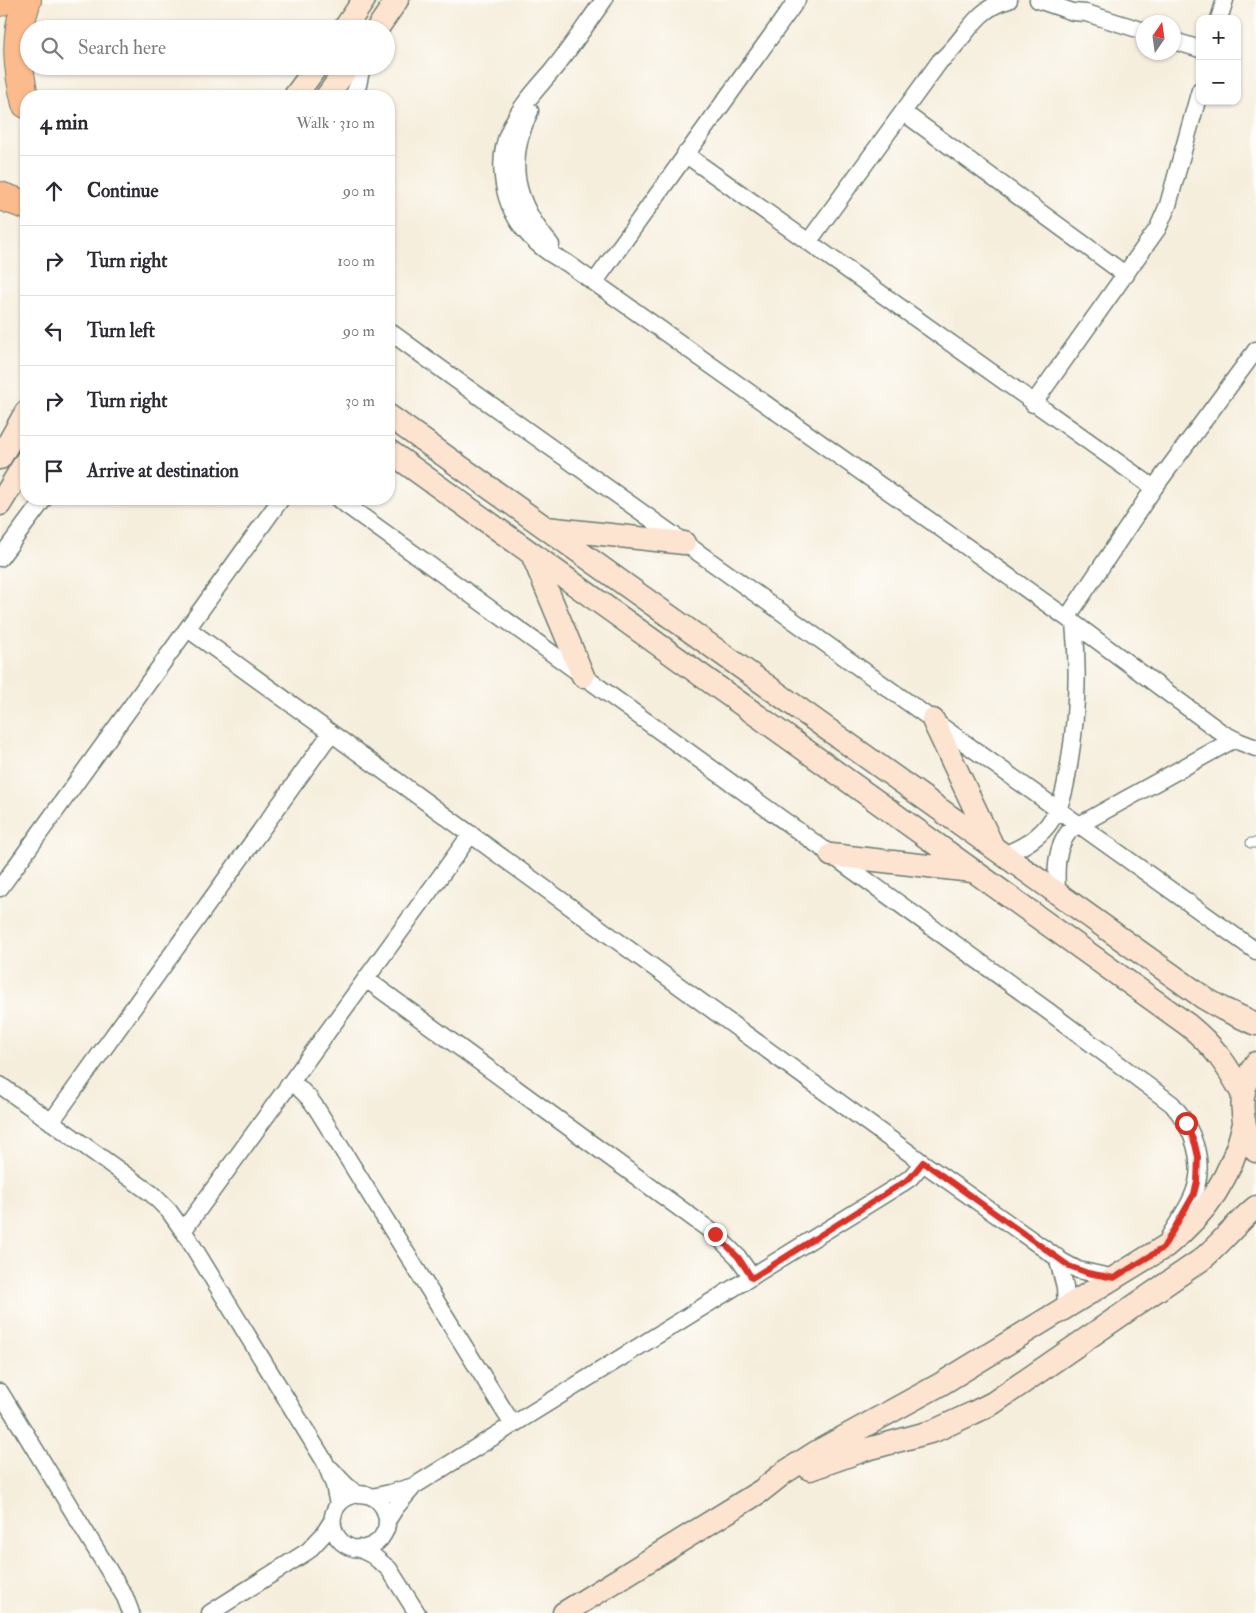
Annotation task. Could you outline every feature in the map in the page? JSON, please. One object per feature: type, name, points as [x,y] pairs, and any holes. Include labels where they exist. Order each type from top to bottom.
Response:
[{"type":"highway","points":[[21,20],[27,0]]},
{"type":"highway","points":[[20,29],[18,44],[19,75],[23,90]]},
{"type":"highway","points":[[0,196],[20,203]]},
{"type":"street","points":[[350,20],[364,0]]},
{"type":"street","points":[[383,20],[397,0]]},
{"type":"street","points":[[604,0],[553,70],[525,121],[518,145],[516,169],[519,192],[536,227],[567,264],[1071,621],[1222,734],[1256,748]]},
{"type":"street","points":[[594,283],[797,0]]},
{"type":"street","points":[[809,241],[940,61],[952,37],[973,8],[982,0]]},
{"type":"street","points":[[940,61],[953,49],[978,17],[994,5],[1010,0]]},
{"type":"street","points":[[1038,0],[1073,12],[1086,12],[1136,28]]},
{"type":"street","points":[[1066,0],[1076,4],[1086,12]]},
{"type":"street","points":[[1220,15],[1224,0]]},
{"type":"street","points":[[1181,43],[1196,48]]},
{"type":"street","points":[[299,90],[310,75]]},
{"type":"street","points":[[331,90],[342,75]]},
{"type":"street","points":[[355,90],[360,75]]},
{"type":"street","points":[[1034,404],[1126,275],[1164,217],[1196,105]]},
{"type":"street","points":[[903,112],[1126,275]]},
{"type":"street","points":[[686,154],[1154,488]]},
{"type":"street","points":[[395,335],[1256,952]]},
{"type":"street","points":[[999,852],[1017,850],[1041,833],[1058,810],[1067,778],[1075,722],[1078,674],[1071,621],[1154,488],[1256,350]]},
{"type":"street","points":[[395,420],[1204,998],[1256,1024]]},
{"type":"street","points":[[0,458],[20,423]]},
{"type":"street","points":[[395,455],[975,871],[1200,1035],[1222,1058],[1243,1095]]},
{"type":"street","points":[[0,504],[20,470]]},
{"type":"street","points":[[0,558],[40,505]]},
{"type":"street","points":[[0,888],[277,505]]},
{"type":"street","points":[[346,505],[1048,1011],[1172,1104],[1186,1123],[1195,1144],[1198,1157],[1197,1182],[1194,1194],[1163,1248]]},
{"type":"street","points":[[545,528],[684,543]]},
{"type":"street","points":[[532,554],[583,676]]},
{"type":"street","points":[[188,628],[1069,1266],[1078,1270],[1114,1278]]},
{"type":"street","points":[[933,720],[999,852]]},
{"type":"street","points":[[51,1122],[331,733]]},
{"type":"street","points":[[1057,893],[1057,854],[1070,830],[1233,740]]},
{"type":"street","points":[[183,1231],[471,834]]},
{"type":"street","points":[[832,855],[975,871]]},
{"type":"street","points":[[366,979],[715,1234],[738,1257],[752,1278]]},
{"type":"street","points":[[1256,1063],[1246,1082],[1242,1110],[1249,1140],[1256,1152]]},
{"type":"street","points":[[292,1080],[317,1109],[513,1425]]},
{"type":"street","points":[[0,1085],[152,1194],[169,1211],[325,1462],[334,1485],[338,1504]]},
{"type":"street","points":[[564,1613],[761,1491],[785,1472],[815,1453],[941,1384],[1163,1248],[1196,1219],[1210,1202],[1228,1170],[1244,1124]]},
{"type":"street","points":[[210,1613],[308,1552],[332,1521],[338,1504],[350,1496],[396,1492],[414,1486],[901,1184],[910,1178],[923,1162]]},
{"type":"street","points":[[761,1491],[842,1456],[934,1431],[992,1403],[1201,1260],[1256,1207]]},
{"type":"street","points":[[1057,1257],[1065,1287],[1066,1308]]},
{"type":"street","points":[[0,1392],[125,1597],[131,1613]]},
{"type":"street","points":[[325,1462],[342,1481],[383,1507],[387,1524],[386,1548],[390,1569]]},
{"type":"street","points":[[308,1552],[373,1545],[384,1535],[387,1524],[400,1501],[414,1486]]},
{"type":"street","points":[[332,1521],[335,1532],[351,1546],[372,1555],[390,1569],[417,1613]]},
{"type":"street","points":[[125,1597],[145,1613]]},
{"type":"route","points":[[715,1234],[738,1257],[752,1278],[910,1178],[923,1162],[1069,1266],[1088,1273],[1114,1278],[1163,1248],[1194,1194],[1197,1182],[1198,1157],[1192,1133],[1186,1123]]}]
